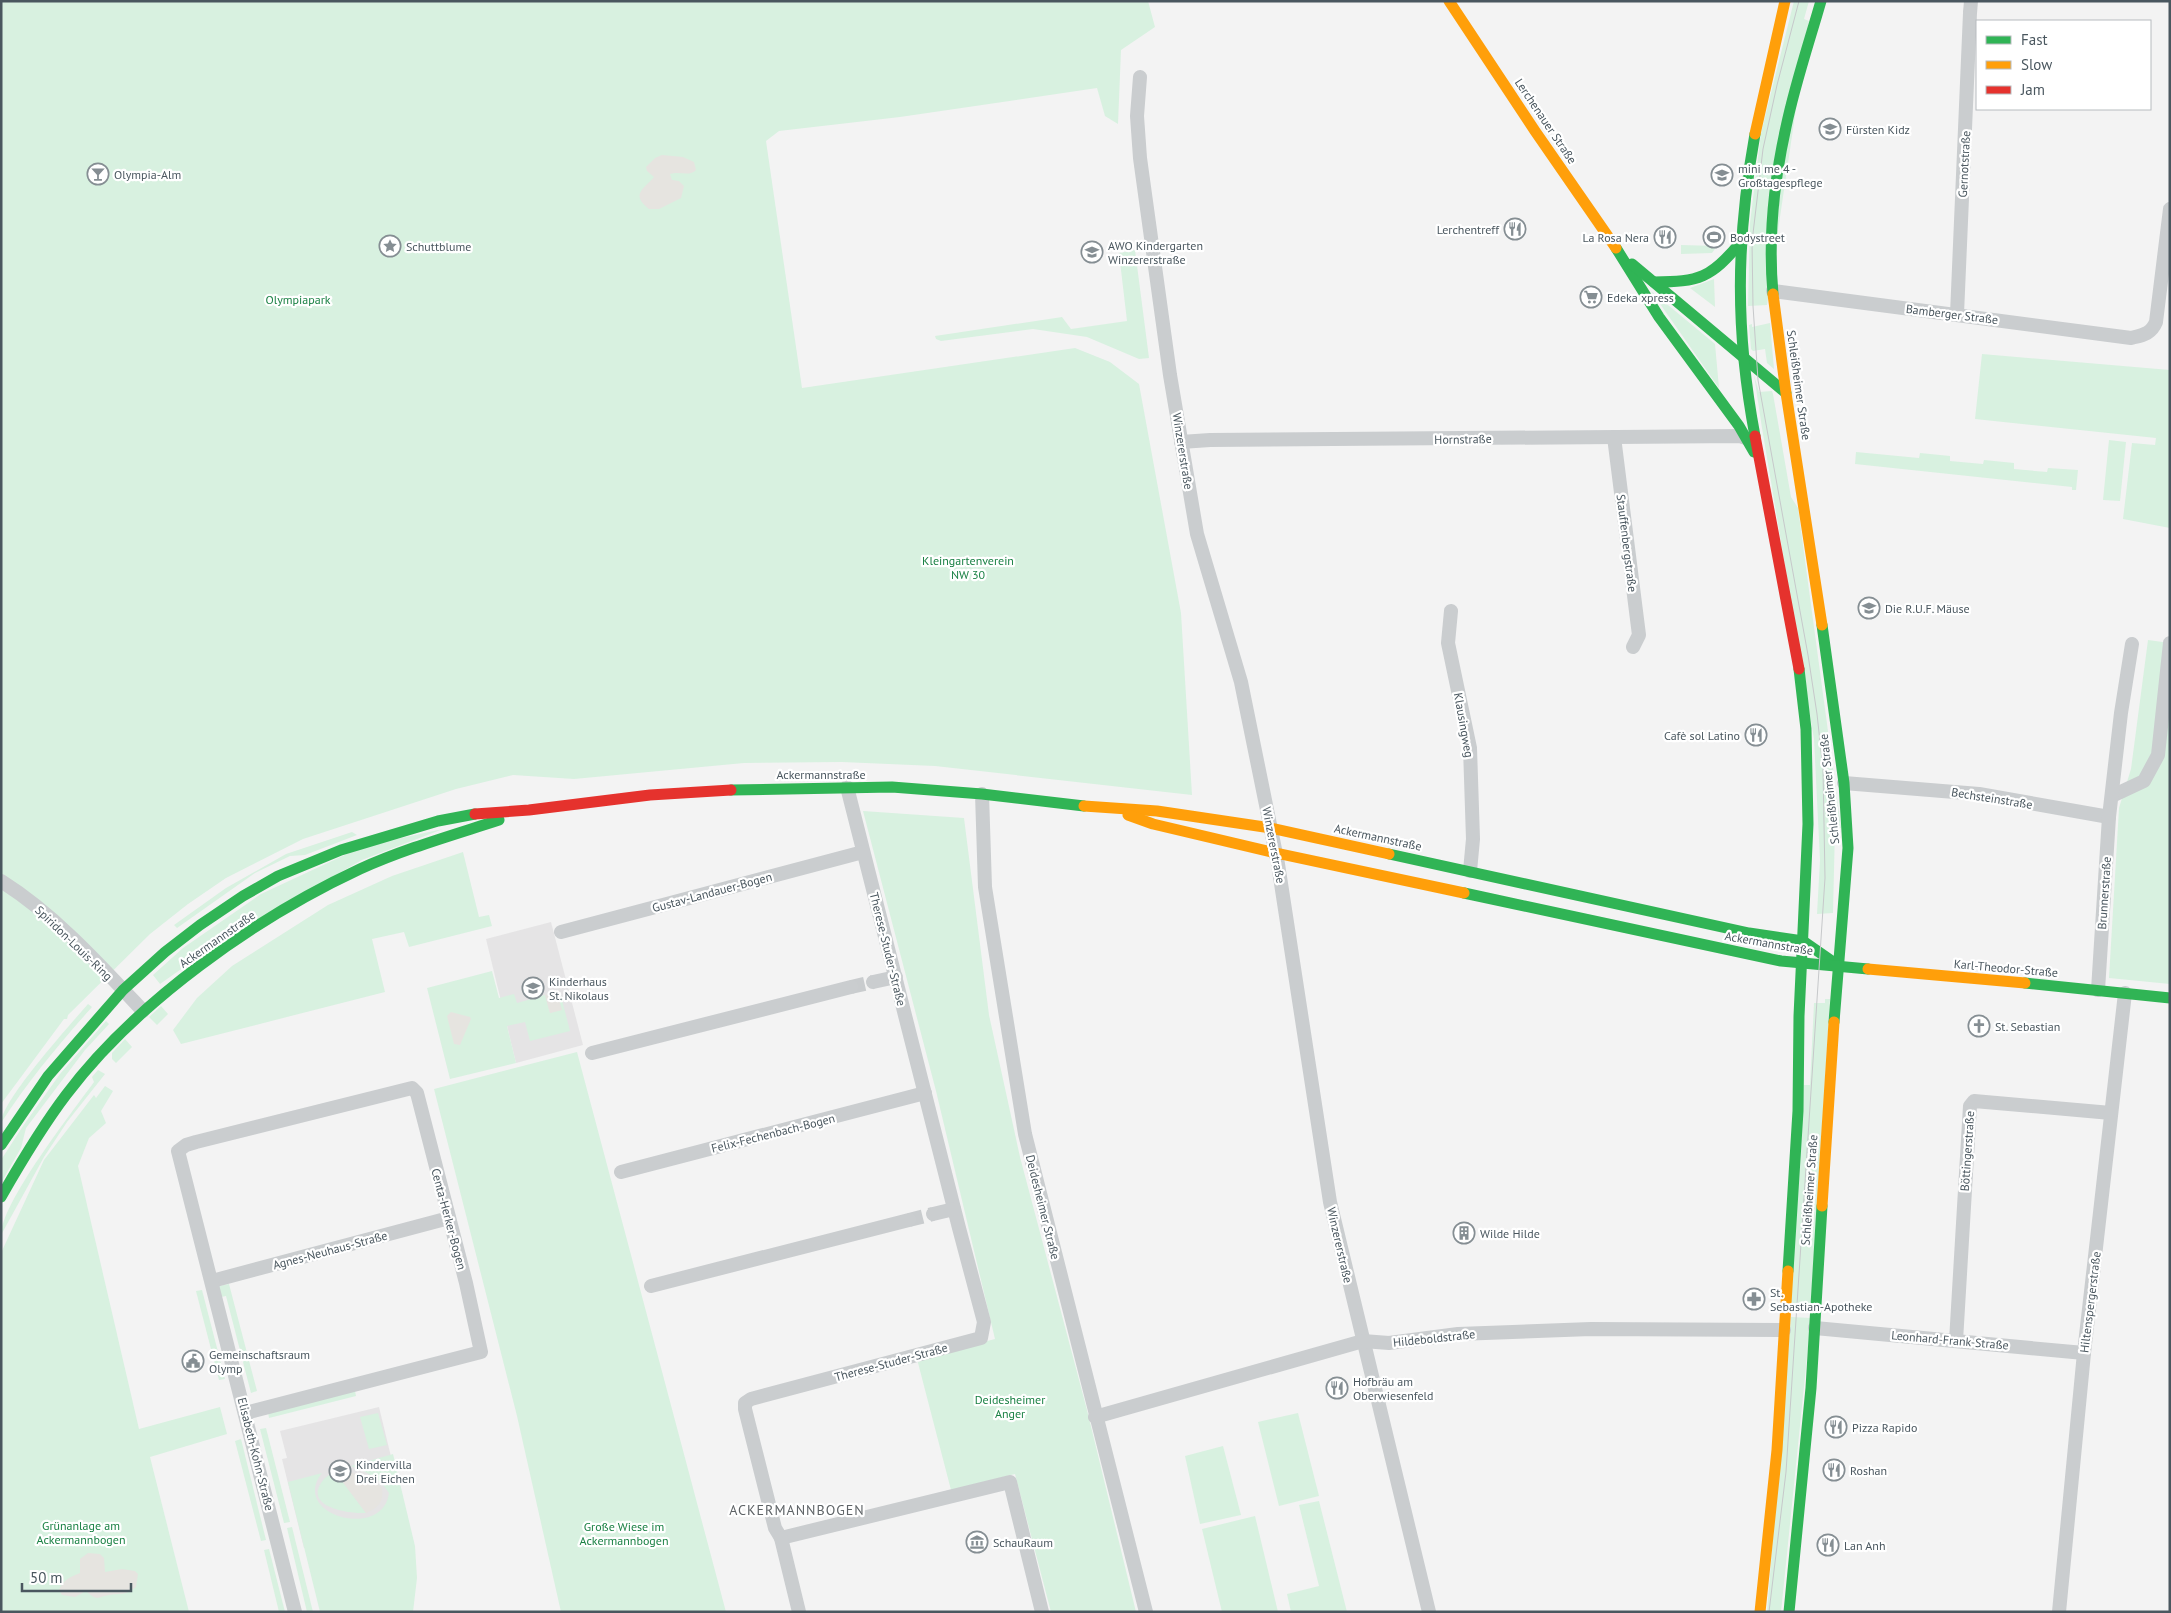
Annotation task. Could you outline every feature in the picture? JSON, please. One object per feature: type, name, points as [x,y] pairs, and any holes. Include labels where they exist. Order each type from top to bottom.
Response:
[{"type":"main road","name":"Lerchenauer Straße","points":[[1450,1],[1535,131],[1621,255],[1659,317],[1746,438],[1761,464]]},
{"type":"main road","name":"Schleißheimer Straße","points":[[1760,1612],[1777,1450],[1798,1111],[1797,1064],[1808,818],[1806,728],[1797,655],[1761,464],[1743,355],[1739,302],[1740,243],[1748,165],[1754,131],[1785,1]]},
{"type":"main road","name":"Schleißheimer Straße","points":[[1789,1612],[1804,1471],[1815,1328],[1831,1056],[1848,848],[1844,783],[1826,649],[1772,291],[1773,219],[1780,160],[1795,90],[1821,1]]},
{"type":"main road","points":[[1654,282],[1690,282],[1709,276],[1724,263],[1740,243]]},
{"type":"main road","name":"Lerchenauer Straße","points":[[1621,255],[1743,355],[1786,393]]},
{"type":"main road","name":"Ackermannstraße","points":[[1,1145],[48,1076],[123,990],[165,952],[243,896],[305,864],[381,836],[486,812],[529,810],[650,795],[754,788],[892,788],[982,794],[1113,809],[1157,811],[1271,828],[1749,933],[1803,942],[1839,966]]},
{"type":"main road","name":"Ackermannstraße","points":[[1113,809],[1153,824],[1276,853],[1770,960],[1839,966]]},
{"type":"main road","name":"Ackermannstraße","points":[[1,1197],[50,1117],[73,1086],[143,1011],[200,966],[272,917],[358,870],[529,810]]},
{"type":"main road","name":"Karl-Theodor-Straße","points":[[1839,966],[2170,998]]},
{"type":"street","name":"Gernotstraße","points":[[1957,314],[1970,13]]},
{"type":"street","name":"Winzererstraße","points":[[1140,77],[1137,116],[1140,158],[1180,442],[1197,534],[1242,682],[1276,853],[1330,1202],[1429,1612]]},
{"type":"street","name":"Bamberger Straße","points":[[1772,291],[2131,338],[2147,335],[2153,329],[2156,322],[2170,209]]},
{"type":"street","name":"Hornstraße","points":[[1180,442],[1210,440],[1740,436],[1746,438]]},
{"type":"street","name":"Stauffenbergstraße","points":[[1614,437],[1639,635],[1633,647]]},
{"type":"street","name":"Klausingweg","points":[[1451,611],[1448,643],[1470,748],[1473,830],[1470,871]]},
{"type":"street","points":[[2112,796],[2144,781],[2158,755],[2170,643]]},
{"type":"street","name":"Brunnerstraße","points":[[2098,990],[2109,817],[2121,713],[2132,644]]},
{"type":"street","name":"Bechsteinstraße","points":[[1844,783],[1979,794],[2109,817]]},
{"type":"street","name":"Therese-Studer-Straße","points":[[781,1538],[775,1528],[745,1402],[981,1338],[984,1322],[847,787]]},
{"type":"street","name":"Deidesheimer Straße","points":[[982,794],[984,887],[1025,1134],[1095,1417],[1146,1612]]},
{"type":"street","name":"Gustav-Landauer-Bogen","points":[[561,932],[864,852]]},
{"type":"street","name":"Spiridon-Louis-Ring","points":[[1,881],[24,896],[50,919],[143,1011]]},
{"type":"street","points":[[873,982],[896,977]]},
{"type":"street","points":[[592,1053],[851,987]]},
{"type":"street","name":"Hiltenspergerstraße","points":[[2059,1612],[2084,1352],[2126,993]]},
{"type":"street","name":"Centa-Herker-Bogen","points":[[178,1151],[186,1145],[412,1088],[417,1093],[466,1282],[481,1352],[245,1414]]},
{"type":"street","name":"Felix-Fechenbach-Bogen","points":[[621,1172],[925,1093]]},
{"type":"street","name":"Böttingerstraße","points":[[1956,1341],[1970,1106],[1974,1101],[2112,1113]]},
{"type":"street","name":"Elisabeth-Kohn-Straße","points":[[178,1151],[295,1612]]},
{"type":"street","points":[[933,1214],[954,1209]]},
{"type":"street","name":"Agnes-Neuhaus-Straße","points":[[212,1281],[449,1218]]},
{"type":"street","points":[[651,1286],[909,1220]]},
{"type":"street","name":"Leonhard-Frank-Straße","points":[[1815,1328],[2084,1352]]},
{"type":"street","name":"Hildeboldstraße","points":[[1095,1417],[1363,1341],[1389,1342],[1458,1334],[1585,1329],[1784,1330]]},
{"type":"street","points":[[799,1612],[781,1538],[1010,1482],[1042,1612]]},
{"type":"shaded area","name":"Kinderhaus St. Nikolaus","points":[[551,922],[583,1045],[516,1063],[486,939]]},
{"type":"shaded area","name":"Kindervilla Drei Eichen","points":[[379,1407],[407,1523],[304,1548],[282,1459],[287,1458],[280,1431]]},
{"type":"green space","name":"Olympiapark","points":[[1,1],[1148,1],[1155,27],[1121,50],[1118,124],[1105,116],[1097,88],[900,117],[779,131],[766,141],[802,388],[1075,348],[1110,362],[1139,384],[1181,613],[1192,795],[935,766],[842,762],[744,763],[574,779],[513,775],[456,789],[303,839],[226,878],[188,904],[150,934],[68,1015],[67,1019],[64,1019],[1,1104]]},
{"type":"green space","points":[[1794,1],[1809,1],[1804,19],[1809,21],[1767,305],[1748,306],[1750,223],[1761,133]]},
{"type":"green space","points":[[1681,245],[1717,246],[1712,253],[1681,254]]},
{"type":"green space","points":[[1135,250],[1149,358],[1139,359],[1087,337],[1033,329],[941,341],[936,339],[935,336],[1062,317],[1071,329],[1127,321],[1119,253]]},
{"type":"green space","points":[[1714,279],[1715,307],[1690,288]]},
{"type":"green space","points":[[1651,291],[1715,344],[1719,388]]},
{"type":"green space","points":[[1770,323],[1774,369],[1767,363],[1765,349],[1753,351],[1751,349],[1749,325],[1752,324],[1752,327]]},
{"type":"green space","points":[[1982,354],[2170,370],[2170,528],[2123,519],[2132,443],[2155,445],[2156,438],[1975,419]]},
{"type":"green space","points":[[1754,375],[1759,392],[1772,391],[1773,394],[1791,497],[1798,508],[1841,828],[1835,828],[1833,913],[1817,914],[1820,860],[1814,739]]},
{"type":"green space","points":[[2109,440],[2126,442],[2120,501],[2103,500]]},
{"type":"green space","points":[[1856,452],[1919,458],[1920,453],[1950,456],[1950,461],[1983,464],[1984,460],[2014,463],[2014,469],[2047,472],[2048,468],[2078,470],[2076,490],[2072,490],[2072,487],[1855,464]]},
{"type":"green space","points":[[2148,640],[2170,643],[2170,984],[2109,978],[2119,808],[2131,769]]},
{"type":"green space","name":"Deidesheimer Anger","points":[[863,811],[964,818],[989,1015],[1020,1157],[1087,1410],[1136,1612],[1051,1612],[1015,1474],[951,1490],[917,1359],[995,1339],[936,1091]]},
{"type":"green space","points":[[443,829],[362,860],[228,936],[160,984],[153,975],[183,948],[261,894],[364,846]]},
{"type":"green space","points":[[352,832],[357,835],[305,855],[290,856],[255,873],[177,928],[174,925],[226,888],[286,854]]},
{"type":"green space","points":[[463,852],[479,917],[489,915],[492,926],[409,947],[404,932],[372,939],[385,992],[181,1044],[173,1030],[197,998],[232,966],[328,905],[392,876]]},
{"type":"green space","points":[[492,971],[499,998],[514,994],[517,1003],[545,995],[550,1013],[561,1010],[557,992],[560,992],[570,1031],[530,1041],[525,1022],[507,1026],[516,1063],[450,1079],[427,988]]},
{"type":"green space","points":[[1825,999],[1830,999],[1811,1305],[1790,1303],[1804,1085],[1810,1085],[1814,1003],[1825,1003]]},
{"type":"green space","points":[[88,1004],[92,1007],[44,1063],[1,1123],[4,1112],[24,1081]]},
{"type":"green space","points":[[161,1006],[168,1014],[157,1025],[149,1017]]},
{"type":"green space","points":[[106,1021],[109,1024],[85,1050],[26,1128],[21,1148],[1,1183],[1,1160],[23,1126],[60,1074]]},
{"type":"green space","points":[[125,1039],[132,1047],[116,1063],[112,1059],[112,1053]]},
{"type":"green space","name":"Große Wiese im Ackermannbogen","points":[[577,1052],[726,1612],[561,1612],[517,1416],[434,1089]]},
{"type":"green space","points":[[98,1070],[105,1074],[67,1122],[44,1157],[1,1235],[4,1220],[25,1180],[94,1082],[92,1077]]},
{"type":"green space","name":"Grünanlage am Ackermannbogen","points":[[105,1086],[113,1091],[101,1111],[106,1123],[89,1138],[78,1166],[139,1429],[220,1407],[227,1434],[150,1457],[189,1612],[1,1612],[1,1253],[44,1160],[94,1095],[96,1098]]},
{"type":"green space","points":[[229,1284],[257,1391],[251,1393],[226,1296],[221,1297],[219,1286]]},
{"type":"green space","points":[[202,1290],[225,1379],[219,1380],[196,1291]]},
{"type":"green space","points":[[1791,1317],[1811,1318],[1781,1612],[1767,1612]]},
{"type":"green space","points":[[355,1391],[356,1396],[269,1418],[268,1412]]},
{"type":"green space","points":[[378,1413],[387,1445],[369,1449],[360,1417]]},
{"type":"green space","points":[[1298,1413],[1319,1496],[1279,1506],[1258,1422]]},
{"type":"green space","points":[[266,1428],[290,1522],[284,1523],[260,1429]]},
{"type":"green space","points":[[241,1439],[266,1540],[261,1541],[235,1441]]},
{"type":"green space","points":[[1223,1446],[1241,1515],[1200,1524],[1185,1456]]},
{"type":"green space","points":[[393,1454],[415,1546],[417,1578],[413,1612],[320,1612],[288,1482],[322,1473],[315,1488],[318,1501],[327,1510],[341,1517],[356,1519],[371,1516],[383,1508],[389,1493],[382,1483],[373,1476],[351,1466]]},
{"type":"green space","points":[[336,1473],[366,1513],[341,1511],[324,1504],[319,1498],[318,1492],[321,1483],[327,1476]]},
{"type":"green space","points":[[1319,1501],[1347,1612],[1291,1612],[1287,1594],[1319,1586],[1299,1505]]},
{"type":"green space","points":[[1255,1516],[1278,1612],[1222,1612],[1202,1529]]},
{"type":"green space","points":[[292,1527],[313,1612],[307,1612],[287,1528]]},
{"type":"green space","points":[[269,1549],[285,1612],[279,1612],[264,1550]]},
{"type":"sand","points":[[662,155],[683,157],[694,162],[696,170],[688,174],[670,174],[672,180],[679,181],[684,186],[681,198],[659,209],[649,209],[640,199],[643,188],[654,177],[647,171],[646,167],[655,158]]},
{"type":"sand","points":[[557,992],[562,1010],[550,1013],[545,995]]},
{"type":"sand","points":[[451,1012],[470,1017],[471,1019],[460,1045],[454,1044],[447,1016]]},
{"type":"sand","points":[[349,1472],[369,1477],[382,1488],[381,1501],[374,1509],[366,1513],[336,1473]]},
{"type":"sand","points":[[88,1553],[100,1554],[104,1558],[105,1572],[122,1569],[135,1571],[138,1574],[136,1587],[126,1593],[98,1598],[93,1597],[86,1591],[75,1597],[62,1595],[59,1590],[67,1579],[80,1573],[80,1559]]},
{"type":"tunnel","points":[[1970,13],[1971,1]]},
{"type":"tunnel","points":[[851,987],[873,982]]},
{"type":"tunnel","points":[[909,1220],[933,1214]]},
{"type":"tram line","points":[[1769,1612],[1786,1472],[1825,878],[1823,769],[1817,714],[1758,380],[1753,306],[1752,242],[1763,149],[1777,85],[1799,1]]},
{"type":"traffic: fast","points":[[1773,294],[1771,252],[1778,168],[1794,95],[1821,1]]},
{"type":"traffic: fast","points":[[1755,134],[1744,211],[1740,285],[1744,359],[1755,436]]},
{"type":"traffic: fast","points":[[1654,282],[1682,281],[1703,276],[1721,264],[1740,243]]},
{"type":"traffic: fast","points":[[1616,248],[1659,317],[1739,426],[1754,452]]},
{"type":"traffic: fast","points":[[1632,264],[1786,393]]},
{"type":"traffic: fast","points":[[1822,625],[1844,783],[1848,848],[1834,1022]]},
{"type":"traffic: fast","points":[[1788,1271],[1798,1111],[1799,1016],[1808,824],[1806,729],[1799,669]]},
{"type":"traffic: fast","points":[[731,790],[892,787],[982,794],[1084,806]]},
{"type":"traffic: fast","points":[[1,1145],[48,1076],[123,990],[165,952],[200,925],[243,896],[278,876],[341,850],[438,821],[475,814]]},
{"type":"traffic: fast","points":[[1,1197],[48,1120],[94,1061],[127,1027],[200,966],[280,912],[360,869],[411,849],[499,820]]},
{"type":"traffic: fast","points":[[1389,854],[1749,933],[1803,941],[1839,966]]},
{"type":"traffic: fast","points":[[1464,893],[1781,961],[1868,969]]},
{"type":"traffic: fast","points":[[2025,983],[2170,998]]},
{"type":"traffic: fast","points":[[1789,1612],[1811,1388],[1822,1206]]},
{"type":"traffic: slow","points":[[1449,1],[1535,131],[1616,248]]},
{"type":"traffic: slow","points":[[1755,134],[1785,1]]},
{"type":"traffic: slow","points":[[1773,294],[1786,393],[1822,625]]},
{"type":"traffic: slow","points":[[1084,806],[1157,811],[1271,828],[1389,854]]},
{"type":"traffic: slow","points":[[1128,815],[1153,824],[1276,853],[1464,893]]},
{"type":"traffic: slow","points":[[1868,969],[2025,983]]},
{"type":"traffic: slow","points":[[1822,1206],[1834,1022]]},
{"type":"traffic: slow","points":[[1760,1612],[1777,1450],[1788,1271]]},
{"type":"traffic: jam","points":[[1755,436],[1799,669]]},
{"type":"traffic: jam","points":[[475,814],[529,810],[650,795],[731,790]]},
{"type":"place","name":"Fürsten Kidz","points":[[1830,129]]},
{"type":"place","name":"Olympia-Alm","points":[[98,174]]},
{"type":"place","name":"mini me 4 - Großtagespflege","points":[[1722,175]]},
{"type":"place","name":"Lerchentreff","points":[[1515,229]]},
{"type":"place","name":"La Rosa Nera","points":[[1665,237]]},
{"type":"place","name":"Bodystreet","points":[[1714,237]]},
{"type":"place","name":"Schuttblume","points":[[390,246]]},
{"type":"place","name":"AWO Kindergarten Winzererstraße","points":[[1092,252]]},
{"type":"place","name":"Edeka xpress","points":[[1591,297]]},
{"type":"place","name":"Die R.U.F. Mäuse","points":[[1869,608]]},
{"type":"place","name":"Cafè sol Latino","points":[[1756,735]]},
{"type":"place","name":"Kinderhaus St. Nikolaus","points":[[533,988]]},
{"type":"place","name":"St. Sebastian","points":[[1979,1026]]},
{"type":"place","name":"Wilde Hilde","points":[[1464,1233]]},
{"type":"place","name":"St. Sebastian-Apotheke","points":[[1754,1299]]},
{"type":"place","name":"Gemeinschaftsraum Olymp","points":[[193,1361]]},
{"type":"place","name":"Hofbräu am Oberwiesenfeld","points":[[1337,1388]]},
{"type":"place","name":"Pizza Rapido","points":[[1836,1427]]},
{"type":"place","name":"Roshan","points":[[1834,1470]]},
{"type":"place","name":"Kindervilla Drei Eichen","points":[[340,1471]]},
{"type":"place","name":"SchauRaum","points":[[977,1542]]},
{"type":"place","name":"Lan Anh","points":[[1828,1545]]},
{"type":"district","name":"ACKERMANNBOGEN","points":[[797,1510]]},
{"type":"park label","name":"Kleingartenverein NW 30","points":[[968,567]]}]
